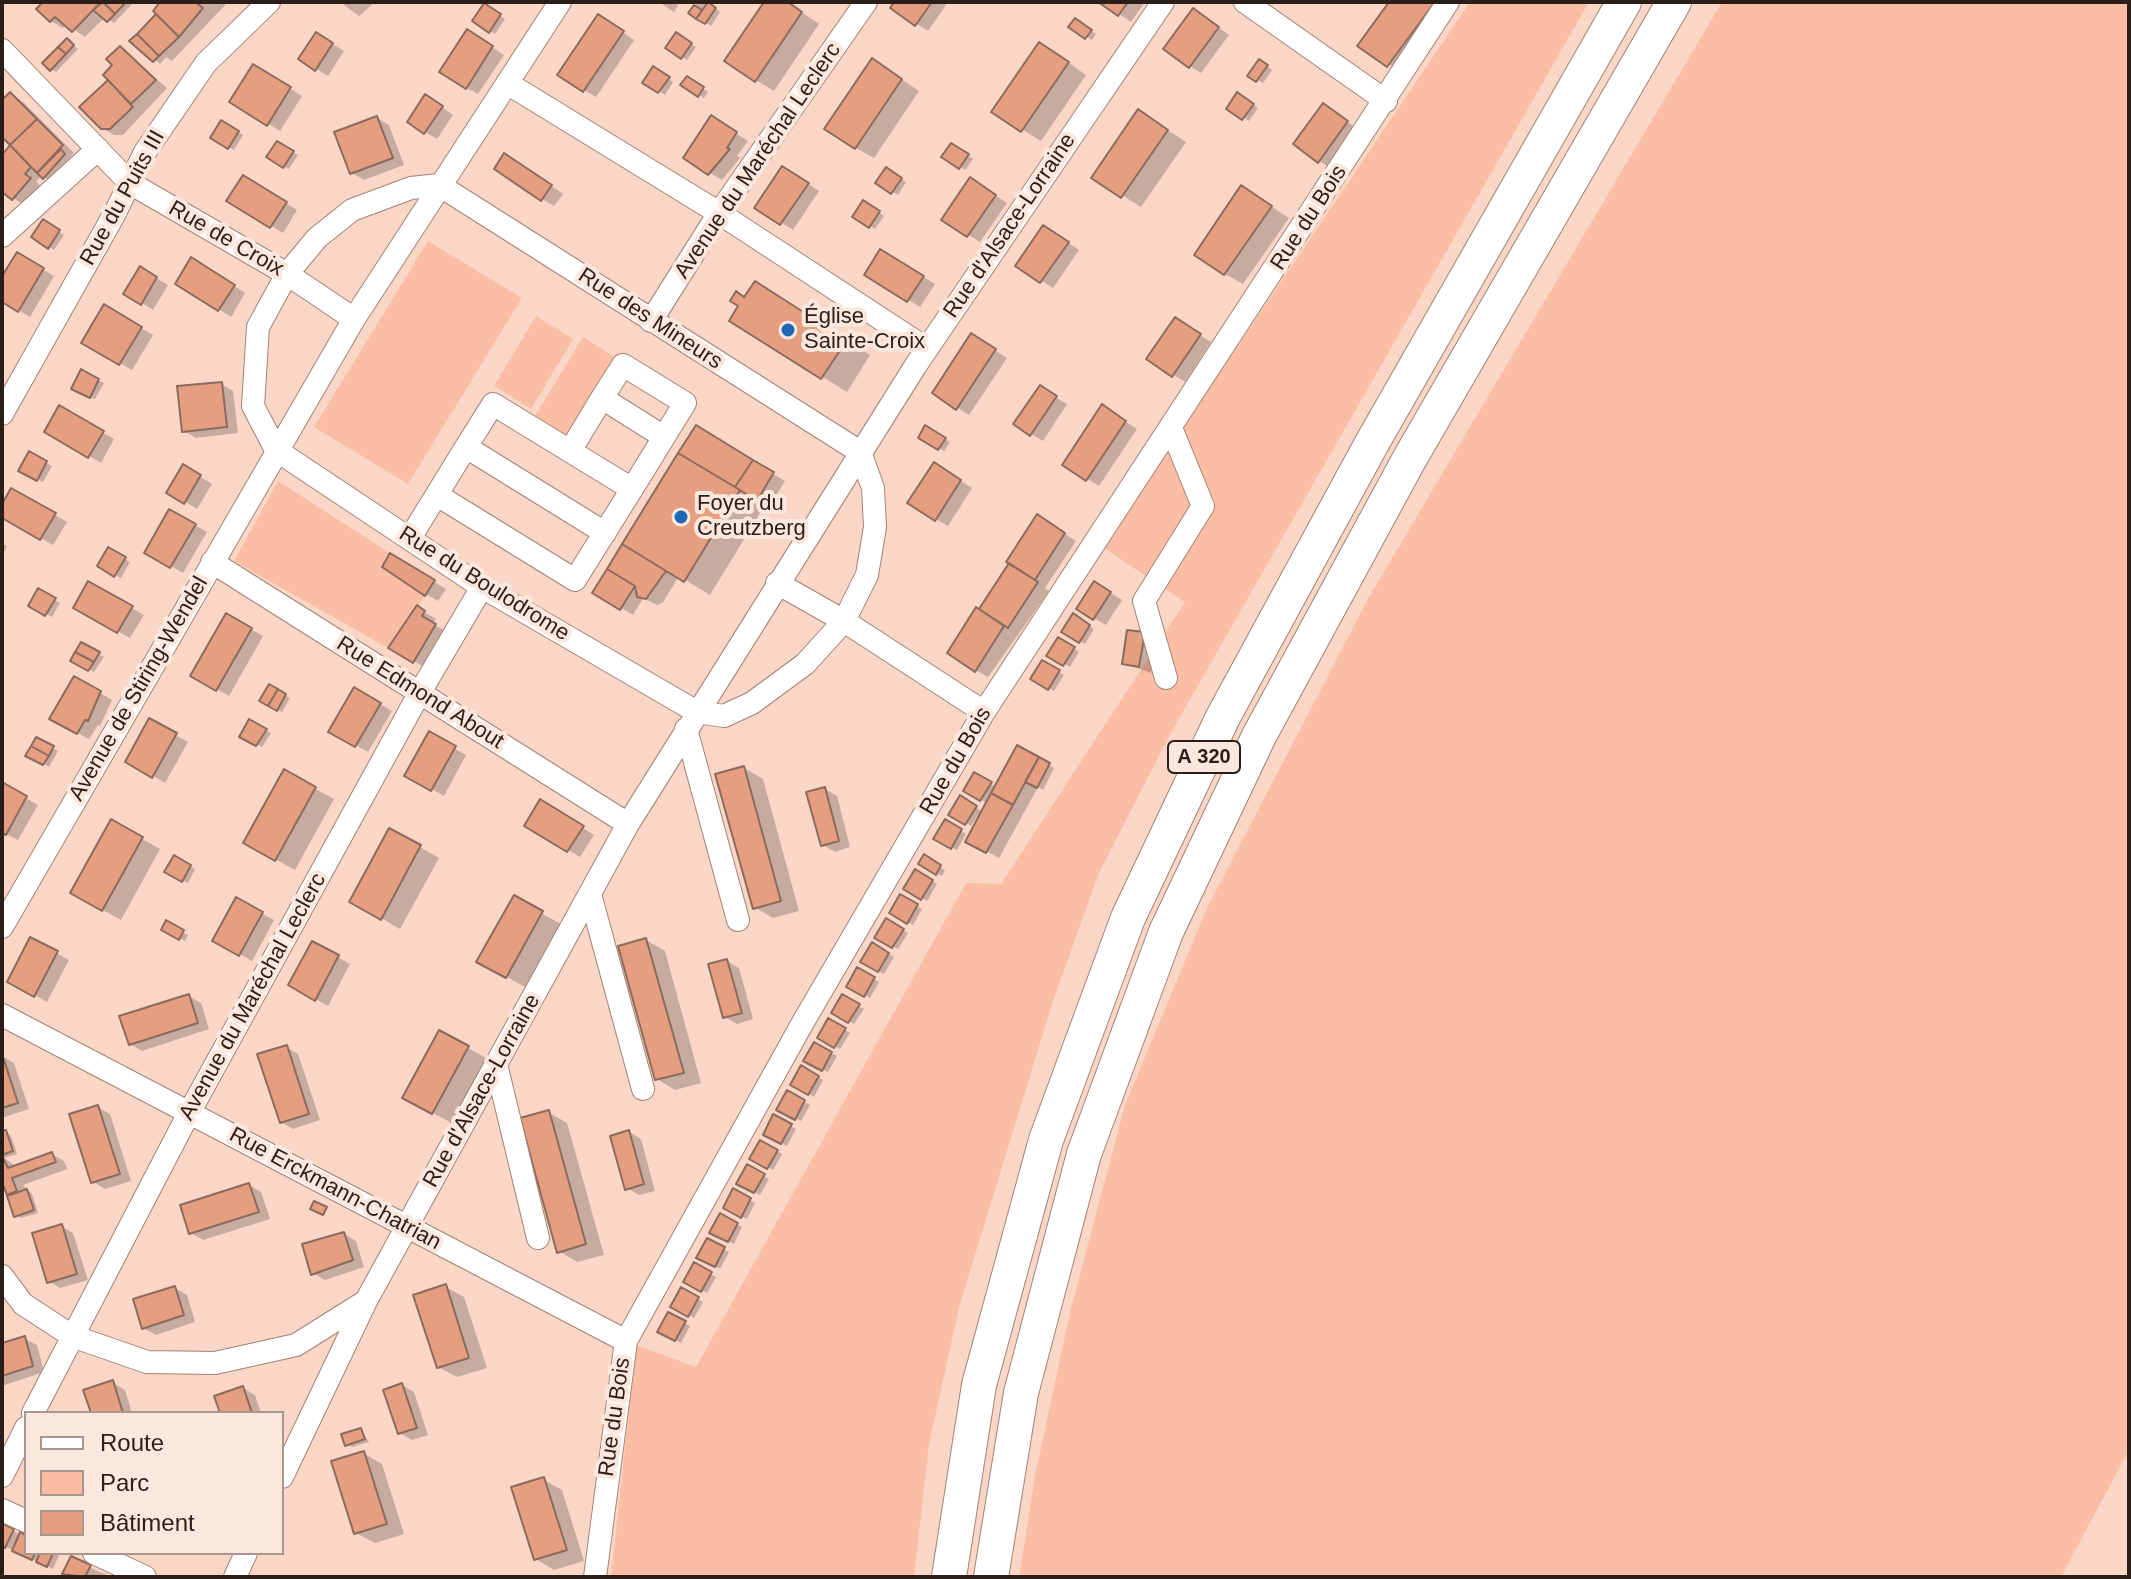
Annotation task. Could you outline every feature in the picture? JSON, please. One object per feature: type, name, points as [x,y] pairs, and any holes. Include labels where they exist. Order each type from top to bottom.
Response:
[{"type":"highway","name":"A 320","points":[[949,1577],[979,1385],[1046,1140],[1128,918],[1231,703],[1372,443],[1624,2]]},
{"type":"highway","name":"A 320","points":[[991,1577],[1021,1393],[1084,1154],[1166,932],[1259,736],[1403,472],[1674,2]]},
{"type":"street","name":"Rue du Puits III","points":[[2,414],[145,152],[206,63],[269,2]]},
{"type":"street","name":"Avenue de Stiring-Wendel","points":[[2,927],[354,319],[560,2]]},
{"type":"street","name":"Avenue du Maréchal Leclerc","points":[[651,321],[719,213],[866,2]]},
{"type":"street","name":"Rue d'Alsace-Lorraine","points":[[284,1473],[366,1301],[628,824],[927,349],[1163,2]]},
{"type":"street","points":[[1245,2],[1386,101]]},
{"type":"street","name":"Rue du Bois","points":[[595,1577],[626,1341],[802,1024],[984,712],[1448,2]]},
{"type":"street","name":"Rue de Croix","points":[[2,50],[130,183],[287,274],[354,319]]},
{"type":"street","points":[[507,83],[719,213],[927,349]]},
{"type":"street","points":[[2,236],[98,149]]},
{"type":"street","points":[[276,450],[253,406],[258,327],[287,274],[317,238],[352,210],[411,188],[439,185]]},
{"type":"street","name":"Rue des Mineurs","points":[[439,185],[860,452]]},
{"type":"street","points":[[437,495],[575,580],[685,403],[623,365],[570,451]]},
{"type":"street","points":[[602,398],[664,437]]},
{"type":"street","points":[[410,538],[493,404],[632,489]]},
{"type":"street","points":[[1166,678],[1144,601],[1203,506],[1171,428]]},
{"type":"street","points":[[466,447],[605,533]]},
{"type":"street","name":"Rue du Boulodrome","points":[[276,450],[482,587],[692,720]]},
{"type":"street","points":[[738,920],[692,720],[724,716],[752,703],[805,664],[844,621],[867,575],[875,527],[873,488],[860,452]]},
{"type":"street","name":"Rue Edmond About","points":[[212,562],[628,824]]},
{"type":"street","points":[[777,583],[844,621],[984,712]]},
{"type":"street","name":"Avenue du Maréchal Leclerc","points":[[34,1411],[189,1113],[419,694],[482,587]]},
{"type":"street","points":[[590,894],[643,1089]]},
{"type":"street","name":"Rue Erckmann-Chatrian","points":[[2,1015],[626,1341]]},
{"type":"street","points":[[496,1064],[538,1238]]},
{"type":"street","points":[[2,1276],[23,1304],[72,1336],[147,1362],[215,1363],[296,1345],[366,1301]]},
{"type":"street","points":[[2,1476],[24,1432]]},
{"type":"street","points":[[2,1510],[24,1520]]},
{"type":"street","points":[[98,1555],[145,1577]]},
{"type":"street","points":[[235,1577],[245,1555]]},
{"type":"green space","points":[[1470,2],[1589,2],[1168,738],[1098,875],[1053,1001],[959,1307],[929,1445],[914,1577],[611,1577],[636,1345],[696,1367],[966,883],[1001,884],[1185,602],[1102,547]]},
{"type":"green space","points":[[1722,2],[2129,2],[2129,1450],[2061,1577],[1019,1577],[1035,1476],[1071,1308],[1125,1105],[1207,908],[1369,597]]},
{"type":"green space","points":[[428,241],[522,298],[408,484],[314,427]]},
{"type":"green space","points":[[536,316],[573,339],[531,409],[494,386]]},
{"type":"green space","points":[[583,337],[616,358],[568,436],[535,416]]},
{"type":"green space","points":[[278,481],[390,553],[382,567],[425,596],[388,648],[234,561]]},
{"type":"building","points":[[43,2],[101,2],[72,32],[55,17],[50,22],[36,9]]},
{"type":"building","points":[[103,2],[115,14],[107,22],[93,10]]},
{"type":"building","points":[[103,2],[125,2],[125,3],[115,14]]},
{"type":"building","points":[[160,2],[195,2],[203,8],[179,37],[153,11]]},
{"type":"building","points":[[708,2],[716,8],[705,24],[696,19]]},
{"type":"building","points":[[764,2],[788,2],[802,12],[755,82],[724,61]]},
{"type":"building","points":[[894,2],[932,2],[915,26],[890,8]]},
{"type":"building","points":[[1098,2],[1128,2],[1118,16]]},
{"type":"building","points":[[1389,2],[1435,2],[1387,67],[1357,46]]},
{"type":"building","points":[[484,3],[501,14],[489,33],[472,21]]},
{"type":"building","points":[[694,5],[702,10],[696,19],[688,13]]},
{"type":"building","points":[[1193,8],[1219,27],[1189,68],[1163,49]]},
{"type":"building","points":[[156,14],[179,37],[159,56],[137,34]]},
{"type":"building","points":[[598,14],[624,31],[583,92],[557,75]]},
{"type":"building","points":[[1075,18],[1092,30],[1085,39],[1068,27]]},
{"type":"building","points":[[467,29],[493,46],[466,89],[439,72]]},
{"type":"building","points":[[316,32],[333,43],[315,71],[298,59]]},
{"type":"building","points":[[676,32],[692,43],[681,59],[665,48]]},
{"type":"building","points":[[137,34],[159,56],[153,62],[129,41]]},
{"type":"building","points":[[67,38],[74,45],[66,54],[58,47]]},
{"type":"building","points":[[1039,42],[1069,62],[1021,132],[991,112]]},
{"type":"building","points":[[120,46],[156,80],[131,104],[103,75],[112,65],[106,59]]},
{"type":"building","points":[[58,47],[66,54],[50,71],[42,63]]},
{"type":"building","points":[[872,58],[902,79],[855,149],[824,129]]},
{"type":"building","points":[[1259,59],[1268,65],[1256,82],[1247,76]]},
{"type":"building","points":[[253,64],[291,87],[267,126],[229,102]]},
{"type":"building","points":[[653,66],[670,77],[658,93],[642,83]]},
{"type":"building","points":[[687,76],[704,87],[698,97],[680,85]]},
{"type":"building","points":[[108,80],[133,107],[110,129],[101,129],[79,107]]},
{"type":"building","points":[[10,92],[37,119],[10,145],[2,137],[2,100]]},
{"type":"building","points":[[1237,92],[1254,104],[1242,120],[1226,109]]},
{"type":"building","points":[[425,94],[443,106],[424,134],[407,122]]},
{"type":"building","points":[[1323,103],[1348,121],[1318,163],[1293,144]]},
{"type":"building","points":[[1138,109],[1168,130],[1121,198],[1091,178]]},
{"type":"building","points":[[711,115],[737,132],[727,148],[730,149],[708,175],[683,158]]},
{"type":"building","points":[[377,116],[393,158],[350,174],[334,132]]},
{"type":"building","points":[[37,119],[63,145],[37,173],[10,145]]},
{"type":"building","points":[[221,120],[239,131],[228,149],[210,138]]},
{"type":"building","points":[[277,141],[294,151],[283,168],[266,157]]},
{"type":"building","points":[[951,143],[969,154],[959,169],[941,157]]},
{"type":"building","points":[[10,145],[31,167],[25,174],[31,178],[12,200],[2,192],[2,155]]},
{"type":"building","points":[[61,149],[65,154],[43,179],[37,173]]},
{"type":"building","points":[[504,153],[552,185],[541,201],[494,169]]},
{"type":"building","points":[[782,166],[809,183],[780,225],[754,208]]},
{"type":"building","points":[[886,167],[902,178],[891,194],[875,183]]},
{"type":"building","points":[[243,175],[287,202],[270,228],[226,201]]},
{"type":"building","points":[[970,177],[996,195],[967,237],[941,220]]},
{"type":"building","points":[[1241,185],[1272,206],[1224,275],[1194,255]]},
{"type":"building","points":[[863,200],[880,211],[869,228],[852,217]]},
{"type":"building","points":[[43,219],[60,230],[48,249],[31,237]]},
{"type":"building","points":[[1043,225],[1069,242],[1040,283],[1015,266]]},
{"type":"building","points":[[880,249],[924,276],[907,302],[864,275]]},
{"type":"building","points":[[17,252],[44,268],[18,312],[2,302],[2,276]]},
{"type":"building","points":[[191,257],[235,285],[218,311],[175,284]]},
{"type":"building","points":[[140,266],[157,277],[141,305],[123,294]]},
{"type":"building","name":"Église Sainte-Croix","points":[[755,281],[847,340],[821,379],[729,321],[738,306],[730,301],[736,291],[744,297]]},
{"type":"building","points":[[104,304],[142,327],[119,365],[81,343]]},
{"type":"building","points":[[1175,317],[1201,334],[1172,377],[1146,359]]},
{"type":"building","points":[[971,333],[996,349],[956,410],[932,393]]},
{"type":"building","points":[[81,369],[99,379],[90,398],[71,389]]},
{"type":"building","points":[[222,382],[227,427],[182,432],[177,386]]},
{"type":"building","points":[[1040,385],[1057,396],[1030,436],[1013,424]]},
{"type":"building","points":[[1102,404],[1126,421],[1086,481],[1062,465]]},
{"type":"building","points":[[59,405],[104,431],[88,458],[44,432]]},
{"type":"building","points":[[696,425],[753,460],[735,487],[678,453]]},
{"type":"building","points":[[925,425],[946,438],[938,450],[918,438]]},
{"type":"building","points":[[29,451],[47,461],[37,481],[18,471]]},
{"type":"building","name":"Foyer du Creutzberg","points":[[678,453],[740,490],[684,582],[622,544]]},
{"type":"building","points":[[753,460],[774,472],[757,501],[735,487]]},
{"type":"building","points":[[934,462],[961,480],[935,521],[907,503]]},
{"type":"building","points":[[183,464],[201,475],[184,504],[166,493]]},
{"type":"building","points":[[11,488],[56,513],[40,540],[2,518],[2,504]]},
{"type":"building","points":[[169,509],[196,524],[170,568],[144,553]]},
{"type":"building","points":[[1037,514],[1065,533],[1035,580],[1006,562]]},
{"type":"building","points":[[622,544],[666,571],[646,599],[637,597],[635,586],[607,569]]},
{"type":"building","points":[[108,547],[126,557],[114,577],[97,566]]},
{"type":"building","points":[[390,553],[435,580],[425,596],[382,567]]},
{"type":"building","points":[[1009,563],[1038,582],[1008,628],[979,609]]},
{"type":"building","points":[[607,569],[635,586],[620,610],[592,593]]},
{"type":"building","points":[[88,581],[133,606],[117,633],[73,608]]},
{"type":"building","points":[[1094,581],[1111,592],[1093,620],[1076,609]]},
{"type":"building","points":[[38,588],[56,598],[45,616],[28,606]]},
{"type":"building","points":[[417,605],[425,611],[422,616],[436,624],[413,663],[388,648]]},
{"type":"building","points":[[976,607],[1004,626],[975,672],[947,653]]},
{"type":"building","points":[[226,613],[252,628],[216,691],[190,676]]},
{"type":"building","points":[[1073,613],[1090,625],[1079,643],[1061,632]]},
{"type":"building","points":[[1127,630],[1145,632],[1139,667],[1122,664]]},
{"type":"building","points":[[1058,637],[1075,647],[1063,666],[1046,656]]},
{"type":"building","points":[[81,642],[100,652],[94,662],[75,652]]},
{"type":"building","points":[[75,652],[94,662],[88,671],[70,661]]},
{"type":"building","points":[[1042,660],[1060,670],[1048,690],[1030,679]]},
{"type":"building","points":[[74,676],[101,691],[88,721],[85,720],[77,734],[49,719]]},
{"type":"building","points":[[269,684],[278,689],[268,706],[259,701]]},
{"type":"building","points":[[354,687],[381,703],[355,747],[328,732]]},
{"type":"building","points":[[278,689],[286,694],[277,711],[268,706]]},
{"type":"building","points":[[149,718],[177,733],[152,778],[125,762]]},
{"type":"building","points":[[249,719],[267,729],[256,746],[239,737]]},
{"type":"building","points":[[429,731],[456,746],[431,791],[404,776]]},
{"type":"building","points":[[36,737],[54,746],[49,756],[31,746]]},
{"type":"building","points":[[1017,745],[1039,757],[1013,805],[991,793]]},
{"type":"building","points":[[31,746],[49,756],[43,765],[25,756]]},
{"type":"building","points":[[1039,757],[1050,763],[1037,788],[1025,782]]},
{"type":"building","points":[[744,766],[781,901],[753,909],[715,774]]},
{"type":"building","points":[[284,769],[316,787],[275,861],[243,843]]},
{"type":"building","points":[[974,772],[992,782],[980,801],[963,791]]},
{"type":"building","points":[[2,782],[27,796],[6,835],[2,833]]},
{"type":"building","points":[[825,787],[839,841],[821,846],[806,792]]},
{"type":"building","points":[[991,793],[1013,805],[986,853],[965,842]]},
{"type":"building","points":[[960,795],[977,806],[965,825],[948,815]]},
{"type":"building","points":[[540,799],[584,826],[567,852],[524,826]]},
{"type":"building","points":[[111,819],[143,837],[102,911],[70,893]]},
{"type":"building","points":[[945,819],[962,829],[951,849],[933,839]]},
{"type":"building","points":[[389,828],[421,845],[381,920],[349,902]]},
{"type":"building","points":[[924,854],[941,865],[936,875],[918,864]]},
{"type":"building","points":[[174,855],[191,865],[182,882],[164,872]]},
{"type":"building","points":[[915,869],[933,880],[921,900],[903,889]]},
{"type":"building","points":[[900,894],[918,904],[907,924],[889,913]]},
{"type":"building","points":[[514,895],[543,911],[506,978],[476,962]]},
{"type":"building","points":[[236,897],[263,912],[239,956],[212,941]]},
{"type":"building","points":[[886,918],[904,929],[892,948],[874,938]]},
{"type":"building","points":[[166,920],[184,930],[179,940],[161,930]]},
{"type":"building","points":[[30,937],[58,951],[34,997],[7,982]]},
{"type":"building","points":[[646,938],[684,1073],[655,1080],[618,946]]},
{"type":"building","points":[[312,941],[339,955],[315,1001],[288,985]]},
{"type":"building","points":[[872,942],[889,953],[878,972],[860,962]]},
{"type":"building","points":[[727,959],[742,1013],[723,1018],[708,964]]},
{"type":"building","points":[[857,967],[875,977],[864,997],[846,987]]},
{"type":"building","points":[[189,994],[198,1023],[129,1045],[119,1016]]},
{"type":"building","points":[[842,994],[860,1004],[848,1023],[831,1013]]},
{"type":"building","points":[[828,1018],[846,1028],[834,1048],[817,1038]]},
{"type":"building","points":[[439,1030],[469,1046],[432,1114],[402,1098]]},
{"type":"building","points":[[814,1042],[832,1052],[822,1071],[803,1061]]},
{"type":"building","points":[[287,1045],[309,1114],[280,1123],[257,1054]]},
{"type":"building","points":[[2,1054],[18,1103],[2,1108]]},
{"type":"building","points":[[801,1065],[819,1076],[808,1095],[790,1085]]},
{"type":"building","points":[[787,1090],[805,1100],[795,1120],[776,1110]]},
{"type":"building","points":[[98,1105],[120,1174],[91,1183],[69,1114]]},
{"type":"building","points":[[549,1110],[586,1244],[557,1253],[520,1118]]},
{"type":"building","points":[[773,1114],[792,1124],[781,1144],[763,1135]]},
{"type":"building","points":[[6,1130],[13,1151],[2,1155],[2,1131]]},
{"type":"building","points":[[629,1130],[644,1184],[625,1190],[610,1136]]},
{"type":"building","points":[[760,1140],[778,1150],[767,1169],[749,1159]]},
{"type":"building","points":[[52,1152],[56,1162],[12,1178],[17,1191],[7,1195],[2,1182],[2,1156],[8,1168]]},
{"type":"building","points":[[747,1164],[765,1174],[754,1193],[736,1184]]},
{"type":"building","points":[[249,1183],[259,1212],[189,1234],[180,1205]]},
{"type":"building","points":[[733,1188],[751,1198],[741,1218],[723,1208]]},
{"type":"building","points":[[27,1189],[34,1210],[14,1217],[7,1196]]},
{"type":"building","points":[[314,1201],[327,1207],[323,1215],[310,1209]]},
{"type":"building","points":[[720,1213],[738,1223],[728,1242],[709,1233]]},
{"type":"building","points":[[62,1224],[77,1274],[47,1283],[32,1233]]},
{"type":"building","points":[[344,1232],[353,1260],[311,1275],[302,1244]]},
{"type":"building","points":[[707,1238],[725,1247],[715,1267],[696,1258]]},
{"type":"building","points":[[694,1262],[712,1272],[701,1292],[683,1282]]},
{"type":"building","points":[[446,1284],[469,1358],[437,1368],[413,1295]]},
{"type":"building","points":[[175,1286],[184,1315],[142,1329],[133,1299]]},
{"type":"building","points":[[681,1287],[699,1297],[688,1317],[670,1307]]},
{"type":"building","points":[[668,1312],[686,1321],[675,1341],[657,1332]]},
{"type":"building","points":[[25,1336],[33,1366],[2,1376],[2,1343]]},
{"type":"building","points":[[113,1380],[122,1411],[90,1411],[83,1390]]},
{"type":"building","points":[[402,1383],[417,1428],[398,1434],[383,1390]]},
{"type":"building","points":[[243,1386],[251,1411],[219,1411],[214,1396]]},
{"type":"building","points":[[361,1428],[365,1439],[345,1446],[341,1434]]},
{"type":"building","points":[[364,1451],[387,1524],[354,1534],[331,1461]]},
{"type":"building","points":[[544,1477],[567,1550],[534,1560],[511,1487]]},
{"type":"building","points":[[2,1523],[14,1529],[5,1548],[2,1547]]},
{"type":"building","points":[[20,1532],[24,1534],[24,1555],[34,1555],[32,1560],[12,1551]]},
{"type":"building","points":[[39,1555],[52,1555],[47,1567],[36,1562]]},
{"type":"building","points":[[71,1556],[91,1565],[85,1577],[62,1574]]},
{"type":"place","name":"Église Sainte-Croix","points":[[788,330]]},
{"type":"place","name":"Foyer du Creutzberg","points":[[681,517]]}]
